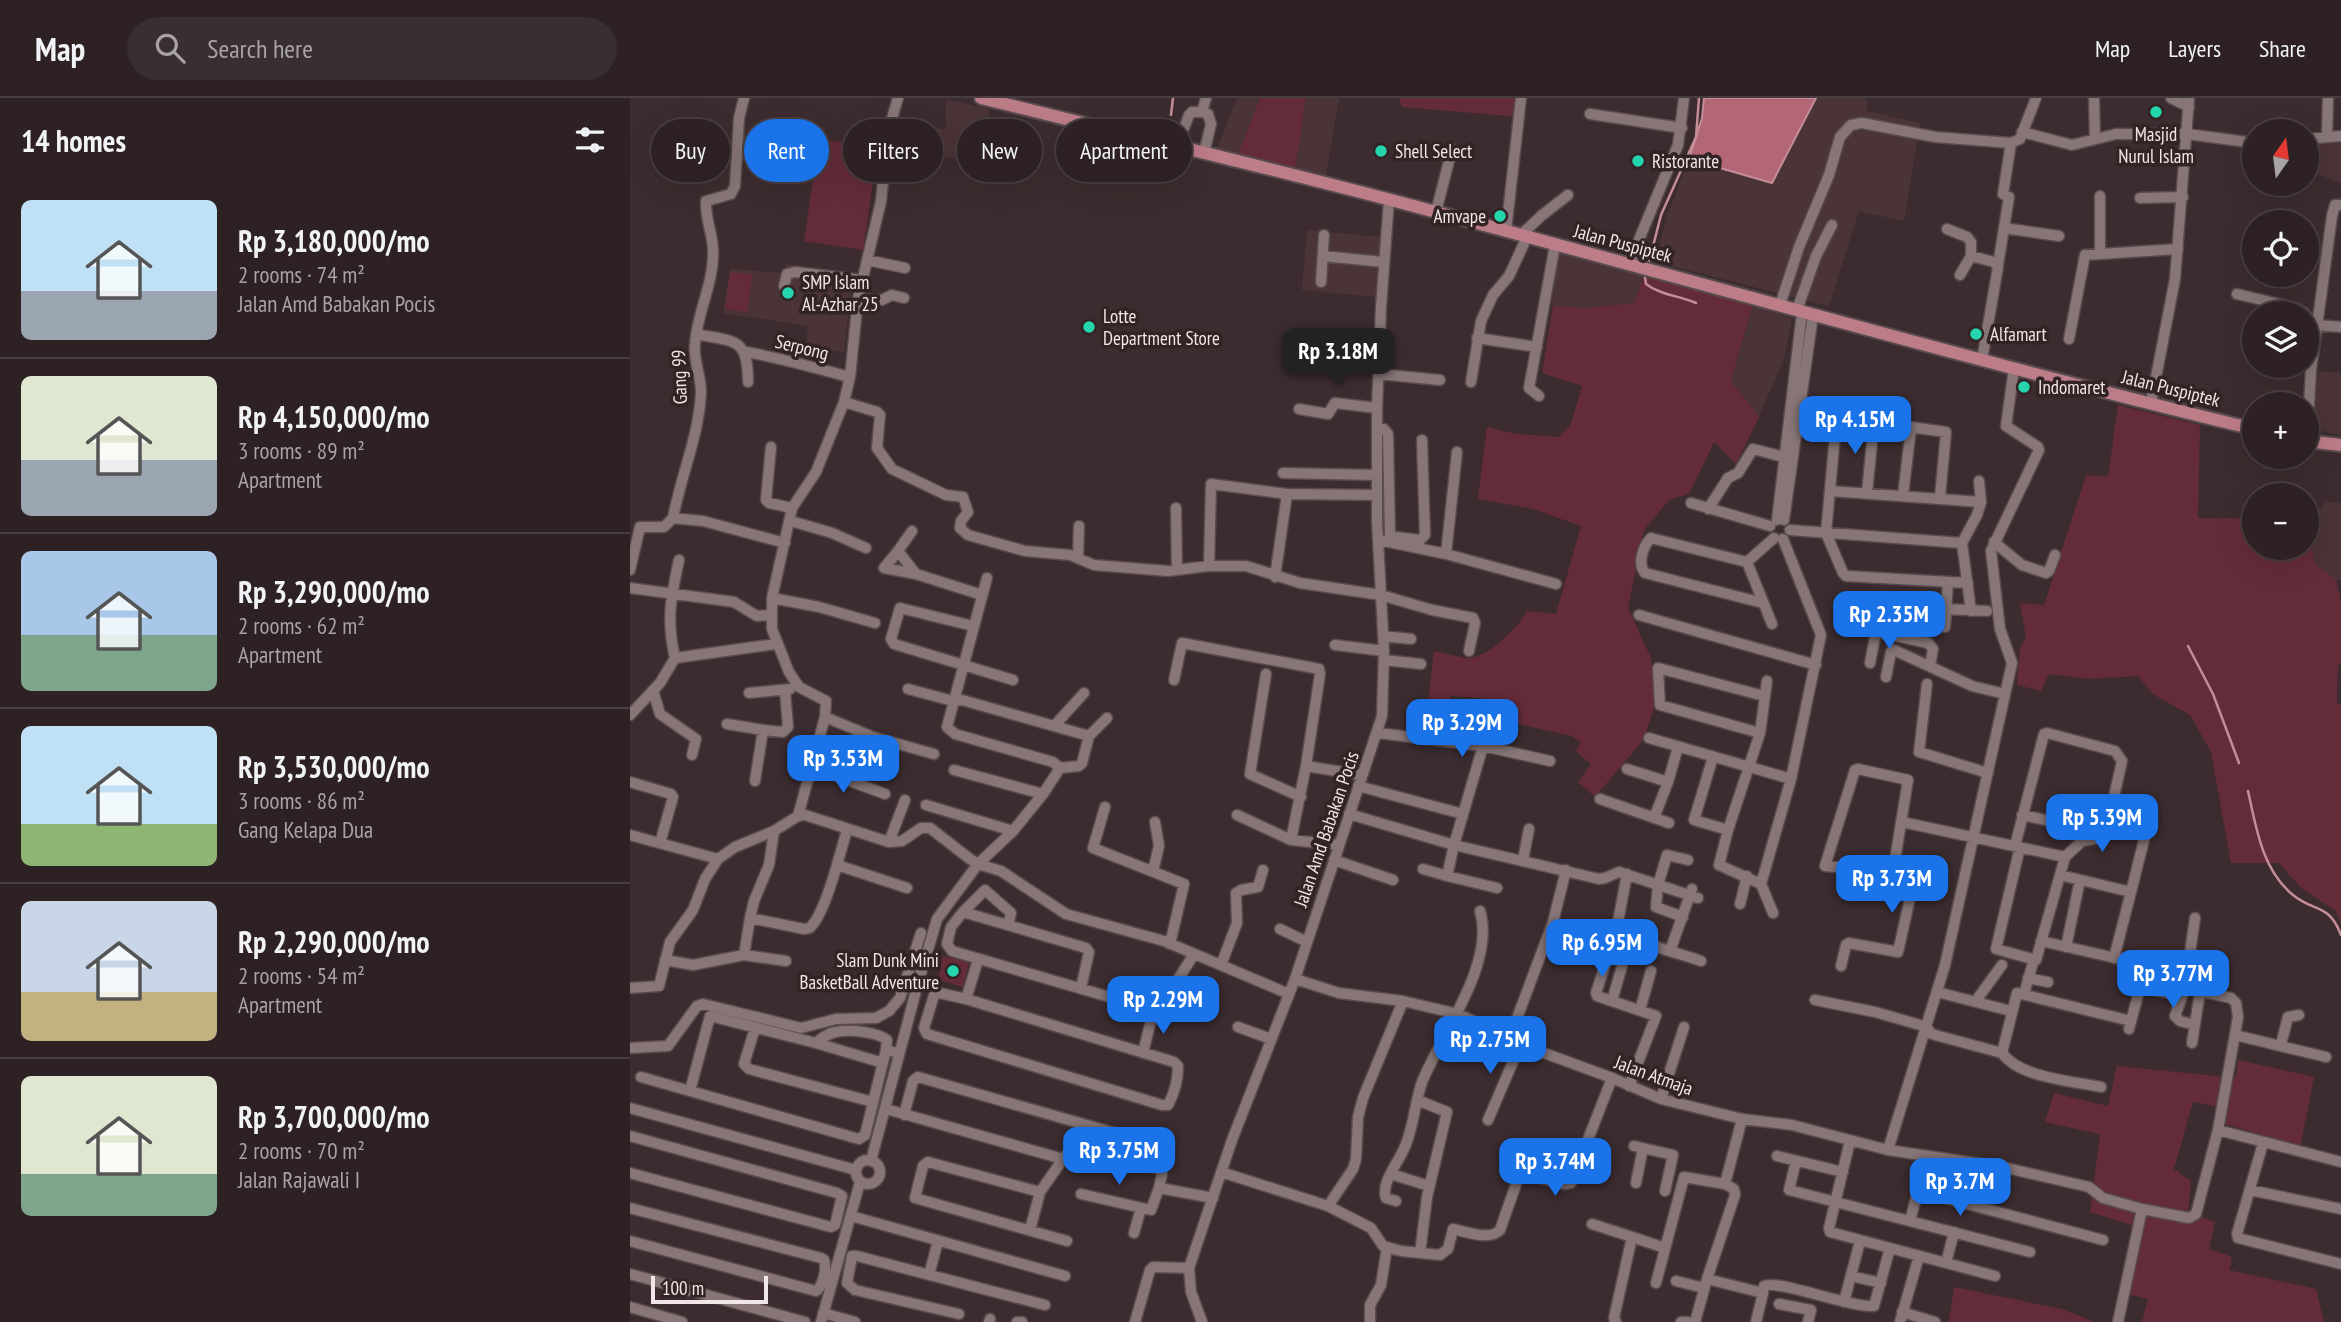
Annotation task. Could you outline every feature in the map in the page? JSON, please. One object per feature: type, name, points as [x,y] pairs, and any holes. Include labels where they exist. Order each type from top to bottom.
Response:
[{"type":"main road","name":"Jalan Puspiptek","points":[[981,98],[1065,119]]},
{"type":"main road","name":"Jalan Puspiptek","points":[[1192,150],[1436,212],[1804,313],[2242,426]]},
{"type":"main road","points":[[2319,442],[2341,445]]},
{"type":"street","name":"Gang 99","points":[[673,518],[684,471],[691,454],[701,393],[694,347],[713,256],[706,201],[726,196],[734,190],[740,112],[744,98]]},
{"type":"street","points":[[798,816],[827,704],[825,699],[799,687],[776,643],[770,615],[772,598],[792,508],[816,472],[844,402],[850,377],[858,299],[881,201],[888,132],[898,98]]},
{"type":"street","points":[[1202,111],[1206,98]]},
{"type":"street","points":[[1506,232],[1521,98]]},
{"type":"street","points":[[1629,264],[1678,145],[1684,98]]},
{"type":"street","points":[[1780,305],[1799,247],[1829,175],[1840,137],[1851,125],[1862,123],[1943,138],[2011,143],[2020,139],[2036,98]]},
{"type":"street","points":[[2094,98],[2095,138]]},
{"type":"street","points":[[2151,403],[2174,289],[2188,134],[2189,103],[2171,98]]},
{"type":"street","points":[[2327,136],[2328,98]]},
{"type":"street","points":[[1188,119],[1192,112],[1202,111],[1208,114],[1211,124],[1204,153]]},
{"type":"street","points":[[1590,114],[1682,128]]},
{"type":"street","points":[[2022,132],[2072,145],[2116,134],[2188,134],[2242,141]]},
{"type":"street","points":[[2319,137],[2341,136]]},
{"type":"street","points":[[1982,360],[2009,197],[2003,194],[2011,143]]},
{"type":"street","points":[[1436,212],[1452,149]]},
{"type":"street","points":[[1471,382],[1476,338],[1493,295],[1509,276],[1524,236],[1541,216],[1568,195]]},
{"type":"street","points":[[2100,196],[2100,253]]},
{"type":"street","points":[[2140,198],[2183,197]]},
{"type":"street","name":"Jalan Amd Babakan Pocis","points":[[1189,1268],[1221,1172],[1295,979],[1378,733],[1384,702],[1377,408],[1383,262],[1389,200]]},
{"type":"street","points":[[2319,310],[2332,216],[2335,205],[2341,205]]},
{"type":"street","points":[[1773,913],[1761,884],[1791,779],[1821,632],[1778,539],[1770,533],[1777,522],[1795,410],[1804,313],[1816,256],[1832,225]]},
{"type":"street","points":[[2004,228],[2059,236]]},
{"type":"street","points":[[1947,229],[1967,237],[1971,242],[1971,256],[1960,275]]},
{"type":"street","points":[[1321,282],[1324,235]]},
{"type":"street","points":[[1539,396],[1530,388],[1555,245]]},
{"type":"street","points":[[2069,340],[2084,256],[2178,249]]},
{"type":"street","points":[[1323,256],[1383,262]]},
{"type":"street","points":[[1971,256],[1998,265]]},
{"type":"street","points":[[867,260],[905,268]]},
{"type":"street","points":[[784,286],[787,274],[795,272],[862,280]]},
{"type":"street","points":[[2237,294],[2268,301]]},
{"type":"street","points":[[858,299],[882,300],[892,295],[904,298]]},
{"type":"street","points":[[2319,325],[2341,327]]},
{"type":"street","name":"Serpong","points":[[696,334],[736,343],[746,352],[787,359],[850,377]]},
{"type":"street","points":[[1476,338],[1537,348]]},
{"type":"street","points":[[746,352],[748,382]]},
{"type":"street","points":[[1888,1150],[1937,992],[1975,837],[2012,662],[2000,629],[1991,551],[2039,450],[2006,426],[2014,368]]},
{"type":"street","points":[[1378,374],[1440,380]]},
{"type":"street","points":[[844,402],[880,415],[877,448],[892,470],[946,495],[964,497],[968,509],[961,521],[960,528],[964,533],[1016,549],[1078,557],[1094,565],[1177,570],[1209,566],[1246,566],[1275,577],[1381,595],[1473,618],[1475,623],[1469,651]]},
{"type":"street","points":[[1299,409],[1328,414],[1335,403],[1377,408]]},
{"type":"street","points":[[1777,522],[1784,457],[1795,410]]},
{"type":"street","points":[[1867,493],[1874,422]]},
{"type":"street","points":[[1940,497],[1948,434],[1944,430],[1874,422],[1837,423],[1826,533],[1846,576],[1969,583]]},
{"type":"street","points":[[1903,495],[1911,428]]},
{"type":"street","points":[[1378,430],[1384,429],[1388,434],[1390,537]]},
{"type":"street","points":[[1379,538],[1420,540],[1425,535],[1422,440]]},
{"type":"street","points":[[771,447],[766,500],[792,508]]},
{"type":"street","points":[[1708,509],[1728,478],[1738,473],[1753,449],[1784,457]]},
{"type":"street","points":[[1446,554],[1457,452]]},
{"type":"street","points":[[1283,473],[1377,475]]},
{"type":"street","points":[[1971,611],[1962,543],[1982,502],[1979,481]]},
{"type":"street","points":[[1209,566],[1211,485],[1287,494],[1377,495]]},
{"type":"street","points":[[1830,491],[1982,502]]},
{"type":"street","points":[[1275,577],[1287,494]]},
{"type":"street","points":[[1691,503],[1790,526],[1786,538],[1778,539],[1747,562]]},
{"type":"street","points":[[1176,508],[1177,570]]},
{"type":"street","points":[[630,570],[639,528],[664,527],[673,518],[703,521],[785,543]]},
{"type":"street","points":[[791,522],[832,533],[866,548]]},
{"type":"street","points":[[1078,557],[1079,527]]},
{"type":"street","points":[[1790,530],[1962,543]]},
{"type":"street","points":[[912,531],[884,568],[916,574],[982,595]]},
{"type":"street","points":[[1379,538],[1556,584]]},
{"type":"street","points":[[1747,562],[1650,538],[1645,546],[1641,565],[1645,573],[1763,603]]},
{"type":"street","points":[[1994,542],[2022,565],[2046,573],[2055,555]]},
{"type":"street","points":[[898,551],[916,574]]},
{"type":"street","points":[[630,715],[653,690],[675,658],[668,626],[671,595],[679,560]]},
{"type":"street","points":[[1747,562],[1772,624]]},
{"type":"street","points":[[987,578],[953,701],[947,727],[951,732],[1053,762],[1060,768],[1079,766],[1082,763],[1089,736],[1107,718]]},
{"type":"street","points":[[1945,627],[1948,582]]},
{"type":"street","points":[[630,588],[734,602],[757,616],[770,615]]},
{"type":"street","points":[[772,598],[819,607],[875,623]]},
{"type":"street","points":[[973,626],[901,608],[891,637],[894,644],[1013,680]]},
{"type":"street","points":[[1946,610],[1987,611]]},
{"type":"street","points":[[1639,615],[1816,665]]},
{"type":"street","points":[[1859,628],[1928,643],[1933,649],[1930,666]]},
{"type":"street","points":[[1870,663],[1876,632]]},
{"type":"street","points":[[1383,636],[1411,639]]},
{"type":"street","points":[[675,658],[776,643]]},
{"type":"street","points":[[1174,680],[1182,643],[1319,669],[1321,674],[1301,797],[1291,840]]},
{"type":"street","points":[[1335,645],[1421,664]]},
{"type":"street","points":[[1886,677],[1892,650],[1972,686],[2005,694]]},
{"type":"street","points":[[1760,733],[1660,705],[1658,668],[1764,695]]},
{"type":"street","points":[[1266,674],[1250,774],[1301,797]]},
{"type":"street","points":[[1761,884],[1719,865],[1760,733],[1767,681]]},
{"type":"street","points":[[1927,684],[1919,752],[1989,773]]},
{"type":"street","points":[[749,693],[785,691],[799,687]]},
{"type":"street","points":[[908,689],[953,701],[962,700],[1089,736]]},
{"type":"street","points":[[653,690],[660,714],[696,738],[692,755]]},
{"type":"street","points":[[727,724],[783,733],[786,731],[788,716],[785,691]]},
{"type":"street","points":[[1055,725],[1084,693]]},
{"type":"street","points":[[825,717],[873,737],[934,754]]},
{"type":"street","points":[[755,780],[763,730]]},
{"type":"street","points":[[1378,733],[1483,746],[1550,761]]},
{"type":"street","points":[[2024,994],[2066,857],[2082,841],[2104,839],[2122,761],[2119,754],[2110,748],[2046,733],[2022,815],[2018,847],[1996,949],[2034,959]]},
{"type":"street","points":[[1648,738],[1791,779]]},
{"type":"street","points":[[1447,876],[1483,746]]},
{"type":"street","points":[[1654,818],[1678,747]]},
{"type":"street","points":[[1713,757],[1694,820],[1728,830]]},
{"type":"street","points":[[812,766],[885,794]]},
{"type":"street","points":[[1306,766],[1362,775]]},
{"type":"street","points":[[871,1161],[937,919],[978,864],[1013,831],[1044,794],[1060,768]]},
{"type":"street","points":[[1626,769],[1668,782]]},
{"type":"street","points":[[1841,966],[1846,945],[1849,943],[1895,953],[1899,951],[1913,888],[1893,872],[1825,866],[1855,770],[1865,769],[1908,780],[1893,872]]},
{"type":"street","points":[[954,770],[1044,794]]},
{"type":"street","points":[[630,782],[651,787],[673,797],[660,843]]},
{"type":"street","points":[[1358,786],[1463,814]]},
{"type":"street","points":[[1600,799],[1670,823]]},
{"type":"street","points":[[890,842],[905,800]]},
{"type":"street","points":[[926,805],[1013,831]]},
{"type":"street","points":[[1105,807],[1093,848],[1184,884],[1170,944]]},
{"type":"street","points":[[1349,814],[1454,845],[1602,879],[1615,872],[1627,874],[1693,894],[1671,951]]},
{"type":"street","points":[[630,988],[659,986],[670,942],[693,910],[705,879],[718,859],[735,847],[805,815],[890,842],[902,841],[921,828],[930,828],[978,864],[1009,875],[1066,914],[1170,944],[1289,994]]},
{"type":"street","points":[[2022,815],[2079,827],[2082,841]]},
{"type":"street","points":[[1237,816],[1291,840],[1339,845]]},
{"type":"street","points":[[1153,871],[1159,845],[1155,822]]},
{"type":"street","points":[[1902,822],[2066,857]]},
{"type":"street","points":[[1523,860],[1529,829]]},
{"type":"street","points":[[750,918],[804,929],[811,928],[837,865],[847,830]]},
{"type":"street","points":[[744,954],[754,901],[769,865],[774,831]]},
{"type":"street","points":[[2114,958],[2146,832]]},
{"type":"street","points":[[630,835],[718,859]]},
{"type":"street","points":[[1683,917],[1657,908],[1658,885],[1667,856],[1688,860]]},
{"type":"street","points":[[1334,860],[1393,880]]},
{"type":"street","points":[[837,865],[907,888]]},
{"type":"street","points":[[1423,869],[1497,888]]},
{"type":"street","points":[[1221,965],[1237,923],[1236,893],[1258,887],[1263,870]]},
{"type":"street","points":[[1510,1037],[1553,922],[1566,870]]},
{"type":"street","points":[[1627,874],[1618,927],[1654,947],[1701,961]]},
{"type":"street","points":[[2060,875],[2131,892]]},
{"type":"street","points":[[1740,904],[1746,876]]},
{"type":"street","points":[[2066,947],[2080,880]]},
{"type":"street","points":[[1008,925],[1011,914],[985,890],[951,927],[947,944],[952,951],[978,960],[1137,1005]]},
{"type":"street","points":[[1396,1201],[1384,1197],[1391,1174],[1406,1145],[1416,1100],[1436,1053],[1458,1014],[1476,966],[1482,938],[1480,911]]},
{"type":"street","points":[[963,912],[1086,948],[1089,952],[1081,988]]},
{"type":"street","points":[[2195,918],[2183,992],[2175,1016],[2180,1021],[2195,1025]]},
{"type":"street","points":[[1280,929],[1307,942]]},
{"type":"street","points":[[630,1048],[668,1046],[697,1006],[703,1004],[801,1028],[836,1019],[882,1016],[903,992],[921,933]]},
{"type":"street","points":[[2002,1053],[2016,993],[2130,1025],[2146,965],[2041,941]]},
{"type":"street","points":[[665,960],[693,965],[744,954],[786,961]]},
{"type":"street","points":[[1174,983],[1194,954]]},
{"type":"street","points":[[966,999],[978,960]]},
{"type":"street","points":[[1606,962],[1596,994],[1656,1016],[1629,1086]]},
{"type":"street","points":[[1975,1002],[2002,965]]},
{"type":"street","points":[[1612,1000],[1622,966]]},
{"type":"street","points":[[1640,1010],[1651,971]]},
{"type":"street","points":[[2028,978],[2048,982]]},
{"type":"street","name":"Jalan Atmaja","points":[[1295,979],[1339,993],[1403,1001],[1458,1014],[1521,1043],[1661,1099],[1742,1119],[1792,1125],[1888,1150],[2002,1167],[2089,1187],[2102,1198],[2142,1209],[2194,1217],[2218,1130]]},
{"type":"street","points":[[917,987],[966,999],[1174,1062],[1178,1066],[1168,1105],[927,1034],[924,1028],[935,992]]},
{"type":"street","points":[[2140,987],[2200,992],[2234,1000],[2238,1017],[2218,1130],[2341,1162]]},
{"type":"street","points":[[1937,992],[2011,1012]]},
{"type":"street","points":[[2192,1043],[2200,992]]},
{"type":"street","points":[[1815,1000],[1875,1012],[1927,1027],[1930,1033],[1935,1035],[2002,1053],[2021,1070],[2101,1087]]},
{"type":"street","points":[[1328,1206],[1353,1169],[1358,1117],[1363,1098],[1403,1001]]},
{"type":"street","points":[[1143,1053],[1153,1012]]},
{"type":"street","points":[[2281,1044],[2288,1017],[2299,1015]]},
{"type":"street","points":[[690,1091],[709,1017],[816,1043],[883,1063]]},
{"type":"street","points":[[1238,1027],[1271,1039]]},
{"type":"street","points":[[1661,1099],[1684,1027]]},
{"type":"street","points":[[755,1028],[744,1064],[748,1069],[873,1102]]},
{"type":"street","points":[[641,1077],[859,1139],[865,1135],[887,1040],[881,1035],[843,1031],[829,1034],[816,1043]]},
{"type":"street","points":[[2235,1035],[2326,1057]]},
{"type":"street","points":[[1488,1120],[1521,1043]]},
{"type":"street","points":[[886,1049],[899,1053]]},
{"type":"street","points":[[904,1115],[913,1081],[918,1077],[1157,1146]]},
{"type":"street","points":[[1221,1172],[1328,1206],[1371,1228],[1380,1243],[1387,1247],[1420,1253],[1445,1253],[1453,1229],[1496,1235],[1520,1173],[1564,1184],[1571,1183],[1612,1078]]},
{"type":"street","points":[[1416,1100],[1447,1112],[1429,1186],[1420,1253]]},
{"type":"street","points":[[630,1108],[856,1170]]},
{"type":"street","points":[[886,1109],[1063,1159]]},
{"type":"street","points":[[1725,1184],[1742,1119]]},
{"type":"street","points":[[1030,1230],[1040,1192],[1090,1126]]},
{"type":"street","points":[[630,1136],[837,1193],[842,1196],[842,1201],[835,1225],[831,1227],[630,1172]]},
{"type":"street","points":[[1850,1141],[1829,1230],[1831,1233],[1995,1276]]},
{"type":"street","points":[[2263,1143],[2238,1238],[2341,1264]]},
{"type":"street","points":[[1636,1183],[1639,1147],[1673,1155],[1665,1191]]},
{"type":"street","points":[[1081,1194],[1152,1209],[1162,1174],[1158,1169],[1083,1148]]},
{"type":"street","points":[[1777,1156],[1843,1172]]},
{"type":"street","points":[[871,1161],[877,1165],[879,1176],[871,1184],[860,1182],[856,1177],[856,1170],[861,1162],[871,1161]]},
{"type":"street","points":[[1796,1161],[1787,1195],[1836,1202],[2030,1252]]},
{"type":"street","points":[[1040,1192],[928,1162],[923,1166],[915,1198],[1067,1241]]},
{"type":"street","points":[[1669,1173],[1725,1184],[1734,1189],[1735,1195],[1705,1283],[1695,1322]]},
{"type":"street","points":[[1391,1174],[1429,1186]]},
{"type":"street","points":[[1656,1283],[1684,1177]]},
{"type":"street","points":[[855,1322],[822,1317],[860,1182]]},
{"type":"street","points":[[1159,1188],[1213,1198]]},
{"type":"street","points":[[2250,1190],[2341,1209]]},
{"type":"street","points":[[1910,1221],[1917,1194],[1922,1192],[2103,1240]]},
{"type":"street","points":[[630,1208],[821,1258],[826,1267],[821,1286],[816,1290],[630,1241]]},
{"type":"street","points":[[1134,1233],[1141,1208]]},
{"type":"street","points":[[2118,1322],[2142,1209]]},
{"type":"street","points":[[851,1216],[1066,1276]]},
{"type":"street","points":[[1591,1224],[1665,1248]]},
{"type":"street","points":[[1946,1263],[1954,1233]]},
{"type":"street","points":[[1616,1322],[1614,1318],[1632,1237]]},
{"type":"street","points":[[929,1275],[938,1241]]},
{"type":"street","points":[[1844,1302],[1860,1241]]},
{"type":"street","points":[[1370,1322],[1370,1305],[1381,1285],[1387,1247]]},
{"type":"street","points":[[1756,1322],[1764,1286],[1771,1284],[1844,1302],[1874,1306],[1890,1248]]},
{"type":"street","points":[[959,1314],[855,1290],[847,1283],[854,1255],[1045,1305]]},
{"type":"street","points":[[1919,1256],[1901,1317],[1934,1322]]},
{"type":"street","points":[[1135,1322],[1150,1269],[1153,1268],[1189,1268],[1190,1284],[1202,1322]]},
{"type":"street","points":[[630,1274],[805,1322]]},
{"type":"street","points":[[1851,1276],[1881,1283]]},
{"type":"street","points":[[1676,1281],[1763,1293]]},
{"type":"street","points":[[1779,1304],[1811,1310],[1808,1322]]},
{"type":"street","points":[[630,1307],[682,1322]]},
{"type":"street","points":[[1681,1322],[1688,1322]]},
{"type":"shaded area","points":[[1237,98],[1260,98],[1238,154],[1217,149]]},
{"type":"shaded area","points":[[1260,98],[1306,98],[1295,169],[1238,154]]},
{"type":"shaded area","points":[[1306,98],[1339,98],[1326,175],[1295,169]]},
{"type":"shaded area","points":[[1399,98],[1525,98],[1521,117],[1402,107]]},
{"type":"shaded area","points":[[1704,98],[1816,98],[1772,183],[1689,159],[1702,118]]},
{"type":"shaded area","points":[[1816,98],[1866,98],[1867,111],[1920,123],[1904,221],[1859,211],[1829,306],[1655,262],[1667,216],[1689,159],[1772,183]]},
{"type":"shaded area","points":[[946,99],[989,109],[990,119],[957,119],[957,159],[943,157],[943,129],[946,129]]},
{"type":"shaded area","points":[[2319,139],[2341,140],[2341,183],[2319,175]]},
{"type":"shaded area","points":[[829,141],[843,143],[843,182],[873,182],[863,250],[804,241],[813,182],[829,182]]},
{"type":"shaded area","points":[[1307,230],[1381,237],[1376,297],[1302,290]]},
{"type":"shaded area","points":[[1555,252],[1644,275],[1634,303],[1587,308],[1553,306],[1548,286]]},
{"type":"shaded area","name":"SMP Islam Al-Azhar 25","points":[[786,264],[853,274],[844,352],[806,347],[808,326],[723,313],[730,269],[785,273]]},
{"type":"shaded area","points":[[730,272],[752,274],[748,312],[725,309]]},
{"type":"shaded area","points":[[1644,275],[1753,304],[1731,381],[1759,417],[1736,464],[1714,442],[1689,494],[1669,500],[1644,530],[1628,608],[1650,656],[1656,681],[1655,704],[1644,739],[1595,797],[1578,782],[1591,764],[1575,751],[1581,743],[1572,736],[1479,715],[1481,698],[1451,696],[1444,726],[1425,725],[1434,651],[1467,658],[1475,657],[1502,641],[1527,611],[1556,614],[1581,526],[1533,509],[1478,499],[1487,427],[1516,434],[1559,437],[1571,424],[1582,386],[1542,373],[1553,306],[1587,308],[1634,303]]},
{"type":"shaded area","points":[[1753,304],[1792,319],[1784,358],[1759,417],[1731,382]]},
{"type":"shaded area","points":[[2319,371],[2341,373],[2341,435],[2319,430],[2319,392],[2316,392]]},
{"type":"shaded area","points":[[2118,405],[2200,425],[2198,518],[2242,518],[2242,560],[2314,560],[2315,564],[2336,580],[2341,603],[2341,664],[2338,665],[2337,702],[2341,706],[2341,925],[2336,911],[2301,888],[2279,863],[2231,863],[2211,752],[2190,715],[2153,694],[2138,676],[2089,679],[2049,674],[2041,691],[2017,685],[2020,649],[2026,637],[2020,603],[2044,605],[2086,475],[2108,477]]},
{"type":"shaded area","points":[[2324,501],[2341,503],[2341,580],[2336,580],[2315,564],[2314,560],[2319,560],[2319,508],[2322,509]]},
{"type":"shaded area","name":"Slam Dunk Mini BasketBall Adventure","points":[[943,956],[969,962],[963,987],[938,980]]},
{"type":"shaded area","points":[[2238,1060],[2314,1077],[2300,1147],[2223,1123],[2224,1108],[2193,1102],[2174,1169],[2191,1181],[2188,1212],[2215,1222],[2209,1249],[2232,1257],[2229,1270],[2316,1289],[2324,1322],[2142,1322],[2148,1299],[2127,1294],[2144,1229],[2090,1212],[2100,1134],[2045,1122],[2054,1093],[2108,1106],[2117,1066],[2236,1078]]},
{"type":"shaded area","points":[[1954,1287],[2062,1309],[2095,1322],[1949,1322]]},
{"type":"waterway","points":[[1171,115],[1173,98]]},
{"type":"waterway","points":[[1649,262],[1661,215],[1696,137],[1699,98]]},
{"type":"waterway","points":[[1645,277],[1646,284],[1652,288],[1696,303]]},
{"type":"waterway","points":[[2188,646],[2213,694],[2239,763]]},
{"type":"waterway","points":[[2248,791],[2262,847],[2274,873],[2293,895],[2332,918],[2341,935]]},
{"type":"place","name":"Masjid Nurul Islam","points":[[2156,112]]},
{"type":"place","name":"Shell Select","points":[[1381,151]]},
{"type":"place","name":"Ristorante","points":[[1638,161]]},
{"type":"place","name":"Amvape","points":[[1500,216]]},
{"type":"place","name":"SMP Islam Al-Azhar 25","points":[[788,293]]},
{"type":"place","name":"Lotte Department Store","points":[[1089,327]]},
{"type":"place","name":"Alfamart","points":[[1976,334]]},
{"type":"place","name":"Indomaret","points":[[2024,387]]},
{"type":"place","name":"Slam Dunk Mini BasketBall Adventure","points":[[953,971]]}]
